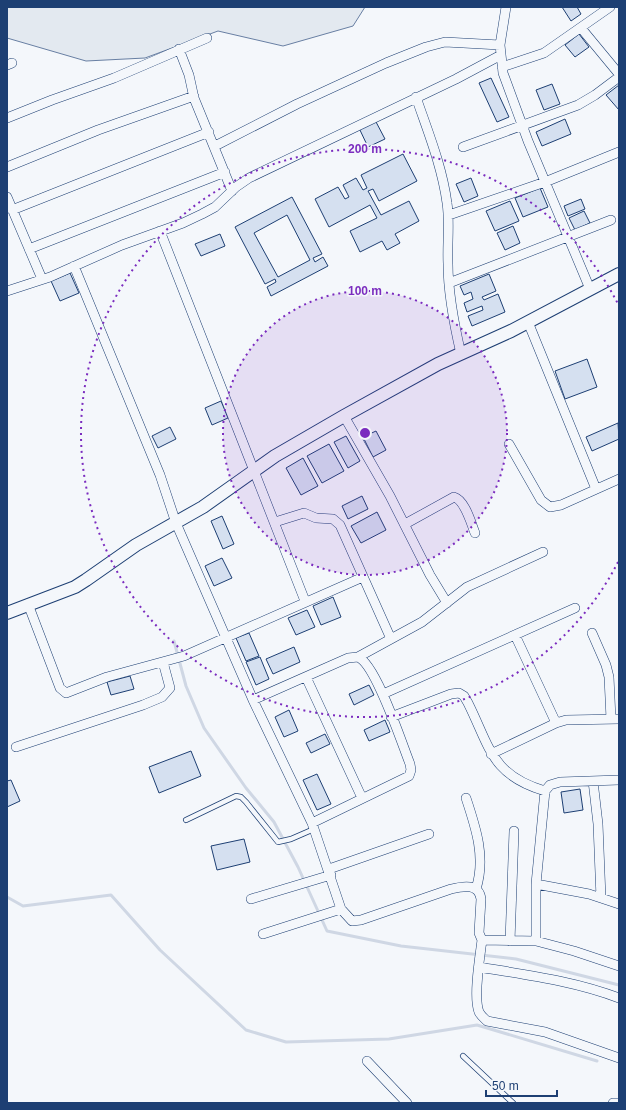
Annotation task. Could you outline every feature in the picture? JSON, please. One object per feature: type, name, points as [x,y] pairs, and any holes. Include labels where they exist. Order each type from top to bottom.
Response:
[{"type":"street","points":[[506,7],[500,50],[502,66],[522,124],[590,290]]},
{"type":"street","points":[[502,66],[544,53],[610,7]]},
{"type":"street","points":[[581,28],[619,74]]},
{"type":"street","points":[[7,118],[38,105],[114,78],[206,38]]},
{"type":"street","points":[[215,146],[303,101],[386,63],[426,47],[445,42],[500,50]]},
{"type":"street","points":[[179,50],[194,96],[232,191]]},
{"type":"street","points":[[8,289],[42,279],[122,245],[183,223],[215,207],[241,183],[260,172],[456,79],[500,50]]},
{"type":"street","points":[[463,147],[522,124],[578,105],[595,95],[619,77]]},
{"type":"street","points":[[7,167],[106,127],[194,96]]},
{"type":"street","points":[[416,97],[446,192],[449,215],[449,283],[453,320],[461,354]]},
{"type":"street","points":[[12,210],[209,132]]},
{"type":"street","points":[[449,215],[545,182],[619,152]]},
{"type":"street","points":[[29,249],[225,172]]},
{"type":"street","points":[[7,197],[42,279]]},
{"type":"street","points":[[449,283],[611,220]]},
{"type":"street","points":[[160,231],[305,601]]},
{"type":"street","points":[[74,266],[160,474],[176,523],[253,700],[313,826],[330,872],[341,909],[352,921],[361,920],[451,889],[464,886],[476,889],[480,894],[481,899],[479,933],[482,940],[478,1010],[481,1016],[487,1021],[545,1032],[619,1058]]},
{"type":"street","points":[[7,613],[75,587],[136,545],[214,500],[254,470],[344,416],[416,376],[528,322],[619,274]]},
{"type":"street","points":[[528,322],[596,489]]},
{"type":"street","points":[[344,416],[405,524],[430,575],[447,603]]},
{"type":"street","points":[[509,444],[545,505],[550,507],[561,506],[619,479]]},
{"type":"street","points":[[405,524],[454,497],[458,498],[462,503],[475,533]]},
{"type":"street","points":[[274,522],[300,513],[316,518],[330,518],[336,520],[340,525],[391,639]]},
{"type":"street","points":[[253,700],[348,658],[358,657],[422,622],[467,588],[543,552]]},
{"type":"street","points":[[28,604],[60,688],[64,693],[72,692],[107,677],[184,656],[305,601],[363,577]]},
{"type":"street","points":[[383,694],[575,608]]},
{"type":"street","points":[[491,754],[556,723],[566,720],[615,719],[606,664],[592,633]]},
{"type":"street","points":[[515,634],[556,723]]},
{"type":"street","points":[[313,826],[362,798],[409,776],[411,770],[383,694],[366,662],[358,657]]},
{"type":"street","points":[[16,748],[143,705],[162,697],[170,688],[168,661]]},
{"type":"street","points":[[306,677],[362,798]]},
{"type":"street","points":[[391,717],[451,694],[459,693],[464,696],[491,754],[500,766],[528,786],[545,791]]},
{"type":"street","points":[[536,941],[536,884],[545,791],[550,785],[560,782],[619,780]]},
{"type":"street","points":[[593,781],[598,824],[601,898]]},
{"type":"street","points":[[466,798],[475,824],[480,852],[481,875],[476,889]]},
{"type":"street","points":[[510,941],[514,831]]},
{"type":"street","points":[[251,899],[312,880],[429,834]]},
{"type":"street","points":[[536,884],[601,898],[619,904]]},
{"type":"street","points":[[263,934],[341,909]]},
{"type":"street","points":[[482,940],[536,941],[574,950],[619,966]]},
{"type":"street","points":[[480,965],[544,976],[599,990],[619,998]]},
{"type":"street","points":[[367,1061],[407,1103]]},
{"type":"street","points":[[613,1103],[619,1102]]},
{"type":"lane","points":[[186,820],[236,796],[241,797],[246,802],[274,840],[282,842],[292,839],[313,826]]},
{"type":"lane","points":[[463,1056],[513,1103]]},
{"type":"shaded area","points":[[7,7],[365,7],[353,26],[283,46],[218,31],[145,58],[86,61],[7,38]]},
{"type":"building","points":[[562,7],[577,7],[581,14],[571,21]]},
{"type":"building","points":[[579,34],[589,47],[575,57],[565,45]]},
{"type":"building","points":[[491,78],[509,117],[497,122],[479,83]]},
{"type":"building","points":[[552,84],[560,104],[544,110],[536,90]]},
{"type":"building","points":[[619,85],[619,110],[606,95]]},
{"type":"building","points":[[565,119],[571,134],[542,146],[536,132]]},
{"type":"building","points":[[375,120],[385,139],[368,147],[359,128]]},
{"type":"building","points":[[403,154],[417,181],[379,201],[373,189],[368,191],[381,215],[409,201],[419,221],[395,234],[400,243],[387,250],[382,241],[360,252],[350,231],[377,218],[370,205],[329,227],[315,199],[338,187],[345,199],[349,197],[343,185],[356,178],[363,190],[367,188],[361,175]]},
{"type":"building","points":[[471,178],[478,196],[464,202],[456,184]]},
{"type":"building","points":[[540,188],[548,207],[523,217],[515,198]]},
{"type":"building","points":[[292,197],[322,254],[313,258],[315,262],[323,257],[328,266],[271,296],[267,287],[276,282],[275,279],[265,284],[235,227]],"holes":[[[287,215],[310,260],[278,277],[254,233]]]},
{"type":"building","points":[[581,199],[585,209],[568,216],[564,206]]},
{"type":"building","points":[[510,201],[519,221],[495,231],[486,211]]},
{"type":"building","points":[[584,211],[590,223],[575,230],[569,218]]},
{"type":"building","points":[[513,226],[520,243],[505,250],[497,233]]},
{"type":"building","points":[[220,234],[225,246],[201,256],[195,244]]},
{"type":"building","points":[[70,273],[79,293],[60,301],[51,281]]},
{"type":"building","points":[[489,274],[496,291],[482,297],[484,300],[498,294],[505,312],[472,326],[468,316],[483,310],[482,306],[467,312],[464,303],[473,299],[471,292],[464,295],[460,286]]},
{"type":"building","points":[[587,359],[597,387],[565,399],[555,371]]},
{"type":"building","points":[[221,401],[228,418],[212,425],[205,408]]},
{"type":"building","points":[[618,423],[619,439],[592,451],[586,437]]},
{"type":"building","points":[[170,427],[176,439],[158,448],[152,436]]},
{"type":"building","points":[[376,431],[386,450],[373,457],[363,437]]},
{"type":"building","points":[[346,436],[360,461],[348,468],[334,442]]},
{"type":"building","points":[[329,444],[344,471],[322,483],[307,456]]},
{"type":"building","points":[[303,458],[318,486],[301,495],[286,468]]},
{"type":"building","points":[[362,496],[368,509],[348,519],[342,506]]},
{"type":"building","points":[[377,512],[386,530],[361,543],[351,526]]},
{"type":"building","points":[[222,516],[234,544],[223,549],[211,521]]},
{"type":"building","points":[[222,558],[232,578],[214,586],[205,566]]},
{"type":"building","points":[[333,597],[341,617],[321,625],[313,606]]},
{"type":"building","points":[[307,610],[315,627],[296,635],[288,618]]},
{"type":"building","points":[[249,633],[259,656],[246,661],[236,638]]},
{"type":"building","points":[[294,647],[300,662],[273,674],[266,659]]},
{"type":"building","points":[[260,657],[269,679],[256,685],[246,662]]},
{"type":"building","points":[[130,676],[134,689],[111,695],[107,682]]},
{"type":"building","points":[[369,685],[374,695],[354,705],[349,694]]},
{"type":"building","points":[[289,710],[298,731],[284,737],[275,717]]},
{"type":"building","points":[[385,720],[390,732],[369,741],[364,730]]},
{"type":"building","points":[[325,734],[330,744],[311,753],[306,743]]},
{"type":"building","points":[[191,751],[201,776],[159,793],[149,767]]},
{"type":"building","points":[[317,774],[331,804],[317,810],[303,780]]},
{"type":"building","points":[[11,780],[20,801],[7,807],[7,781]]},
{"type":"building","points":[[580,789],[583,810],[564,813],[561,792]]},
{"type":"building","points":[[244,839],[250,862],[217,870],[211,846]]},
{"type":"waterway","points":[[174,641],[186,686],[204,728],[246,788],[274,822],[298,867],[327,931],[401,946],[516,959],[619,985]]},
{"type":"waterway","points":[[7,897],[23,906],[111,895],[160,950],[246,1030],[286,1042],[389,1039],[477,1025],[597,1061]]}]
